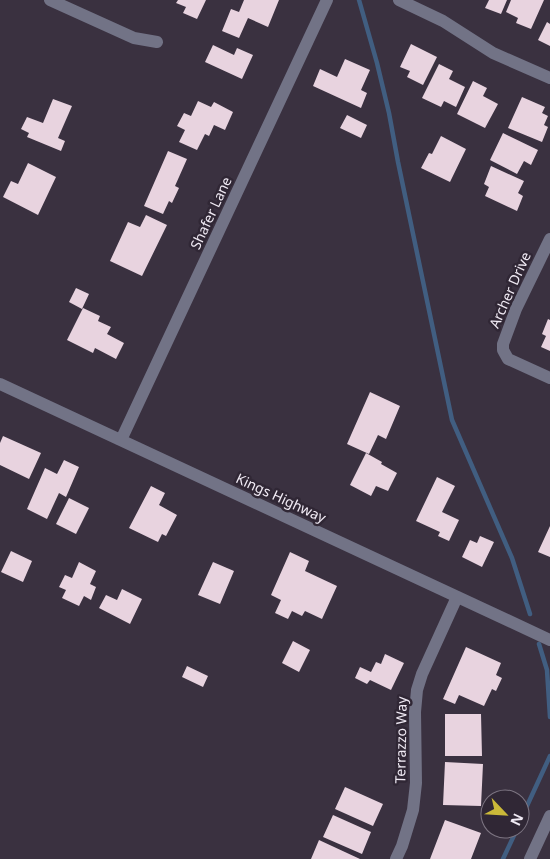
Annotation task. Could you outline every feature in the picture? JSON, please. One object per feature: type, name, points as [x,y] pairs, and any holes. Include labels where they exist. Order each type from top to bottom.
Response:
[{"type":"street","points":[[50,0],[134,38],[157,42]]},
{"type":"street","name":"Shafer Lane","points":[[121,440],[327,0]]},
{"type":"street","points":[[399,0],[443,21],[493,53],[550,78]]},
{"type":"street","name":"Archer Drive","points":[[550,239],[516,310],[503,344],[504,354],[508,359],[550,378]]},
{"type":"street","name":"Kings Highway","points":[[0,384],[550,640]]},
{"type":"street","name":"Terrazzo Way","points":[[396,859],[413,810],[416,783],[415,712],[417,690],[422,674],[457,597]]},
{"type":"street","points":[[530,859],[550,816]]},
{"type":"building","points":[[178,0],[206,0],[197,19],[183,13],[186,7],[176,3]]},
{"type":"building","points":[[244,0],[279,0],[268,27],[248,18],[239,38],[222,31],[231,9],[239,12]]},
{"type":"building","points":[[489,0],[507,0],[501,14],[485,8]]},
{"type":"building","points":[[511,0],[544,0],[531,29],[516,23],[518,18],[506,12]]},
{"type":"building","points":[[547,22],[550,24],[550,46],[538,40]]},
{"type":"building","points":[[411,44],[437,57],[423,85],[407,77],[410,71],[400,67]]},
{"type":"building","points":[[213,45],[234,55],[237,48],[253,55],[242,79],[205,62]]},
{"type":"building","points":[[345,59],[370,70],[361,90],[367,93],[361,108],[313,86],[320,69],[337,77]]},
{"type":"building","points":[[439,64],[453,71],[449,79],[465,87],[456,107],[444,101],[441,107],[422,98]]},
{"type":"building","points":[[473,81],[487,88],[483,96],[498,104],[485,128],[457,114]]},
{"type":"building","points":[[522,97],[545,107],[542,113],[548,116],[544,125],[548,127],[542,142],[508,128]]},
{"type":"building","points":[[53,99],[72,106],[58,138],[65,141],[61,151],[27,137],[29,133],[21,129],[27,117],[43,123]]},
{"type":"building","points":[[198,101],[211,107],[214,102],[233,112],[225,130],[214,125],[209,136],[205,134],[197,150],[179,142],[185,130],[177,126],[184,113],[191,116]]},
{"type":"building","points":[[347,115],[367,125],[361,138],[340,128]]},
{"type":"building","points":[[503,133],[538,150],[531,165],[524,161],[517,174],[490,160]]},
{"type":"building","points":[[441,136],[466,149],[450,182],[421,168],[429,153],[432,154]]},
{"type":"building","points":[[168,151],[187,159],[175,186],[179,188],[172,203],[169,201],[163,214],[144,206]]},
{"type":"building","points":[[28,163],[56,177],[38,215],[3,197],[11,181],[18,184]]},
{"type":"building","points":[[491,166],[524,181],[518,193],[523,196],[517,211],[485,196],[489,187],[484,184]]},
{"type":"building","points":[[146,215],[167,225],[142,276],[110,261],[128,222],[140,227]]},
{"type":"building","points":[[76,288],[89,294],[82,309],[69,302]]},
{"type":"building","points":[[83,308],[100,316],[98,321],[111,327],[107,334],[124,343],[116,359],[95,348],[93,353],[67,340]]},
{"type":"building","points":[[548,319],[550,320],[550,351],[541,347],[546,336],[542,334]]},
{"type":"building","points":[[370,392],[400,406],[386,439],[378,435],[369,454],[347,444]]},
{"type":"building","points":[[3,436],[41,453],[29,479],[0,465],[0,443]]},
{"type":"building","points":[[366,453],[397,473],[388,491],[376,486],[371,496],[350,485]]},
{"type":"building","points":[[64,460],[79,467],[66,497],[59,493],[47,519],[27,509],[45,468],[57,474]]},
{"type":"building","points":[[437,477],[455,486],[442,512],[459,520],[449,541],[438,536],[440,532],[416,521]]},
{"type":"building","points":[[151,486],[165,493],[159,505],[177,515],[166,536],[162,534],[158,542],[129,528]]},
{"type":"building","points":[[69,498],[89,508],[76,534],[56,524]]},
{"type":"building","points":[[550,526],[550,557],[538,552]]},
{"type":"building","points":[[480,536],[494,542],[482,567],[462,557],[470,540],[477,543]]},
{"type":"building","points":[[11,551],[32,561],[23,582],[1,572]]},
{"type":"building","points":[[290,552],[309,561],[305,571],[337,586],[322,619],[305,611],[302,616],[292,611],[288,619],[275,613],[281,600],[271,595]]},
{"type":"building","points":[[79,562],[96,571],[90,584],[96,587],[91,600],[84,596],[79,606],[62,598],[66,590],[59,587],[65,575],[72,578]]},
{"type":"building","points":[[213,562],[234,571],[220,604],[198,595]]},
{"type":"building","points":[[122,589],[142,599],[130,624],[99,608],[106,595],[117,600]]},
{"type":"building","points":[[293,641],[310,650],[299,672],[282,663]]},
{"type":"building","points":[[466,647],[501,663],[496,675],[502,678],[496,691],[492,689],[484,706],[459,695],[455,704],[443,699]]},
{"type":"building","points":[[385,654],[404,663],[391,690],[370,680],[367,684],[355,678],[360,667],[371,672],[376,662],[381,664]]},
{"type":"building","points":[[187,666],[208,676],[203,687],[182,677]]},
{"type":"building","points":[[445,714],[481,714],[482,756],[445,756]]},
{"type":"building","points":[[445,762],[483,764],[480,806],[443,805]]},
{"type":"building","points":[[345,787],[383,804],[373,826],[335,809]]},
{"type":"building","points":[[333,815],[371,832],[362,854],[323,837]]},
{"type":"building","points":[[445,820],[480,833],[471,859],[430,859]]},
{"type":"building","points":[[319,840],[360,859],[311,859]]},
{"type":"waterway","points":[[359,0],[389,113],[452,420],[512,558],[530,614]]},
{"type":"waterway","points":[[539,644],[547,670],[550,717]]},
{"type":"waterway","points":[[530,799],[550,756]]},
{"type":"waterway","points":[[503,859],[512,839]]}]
